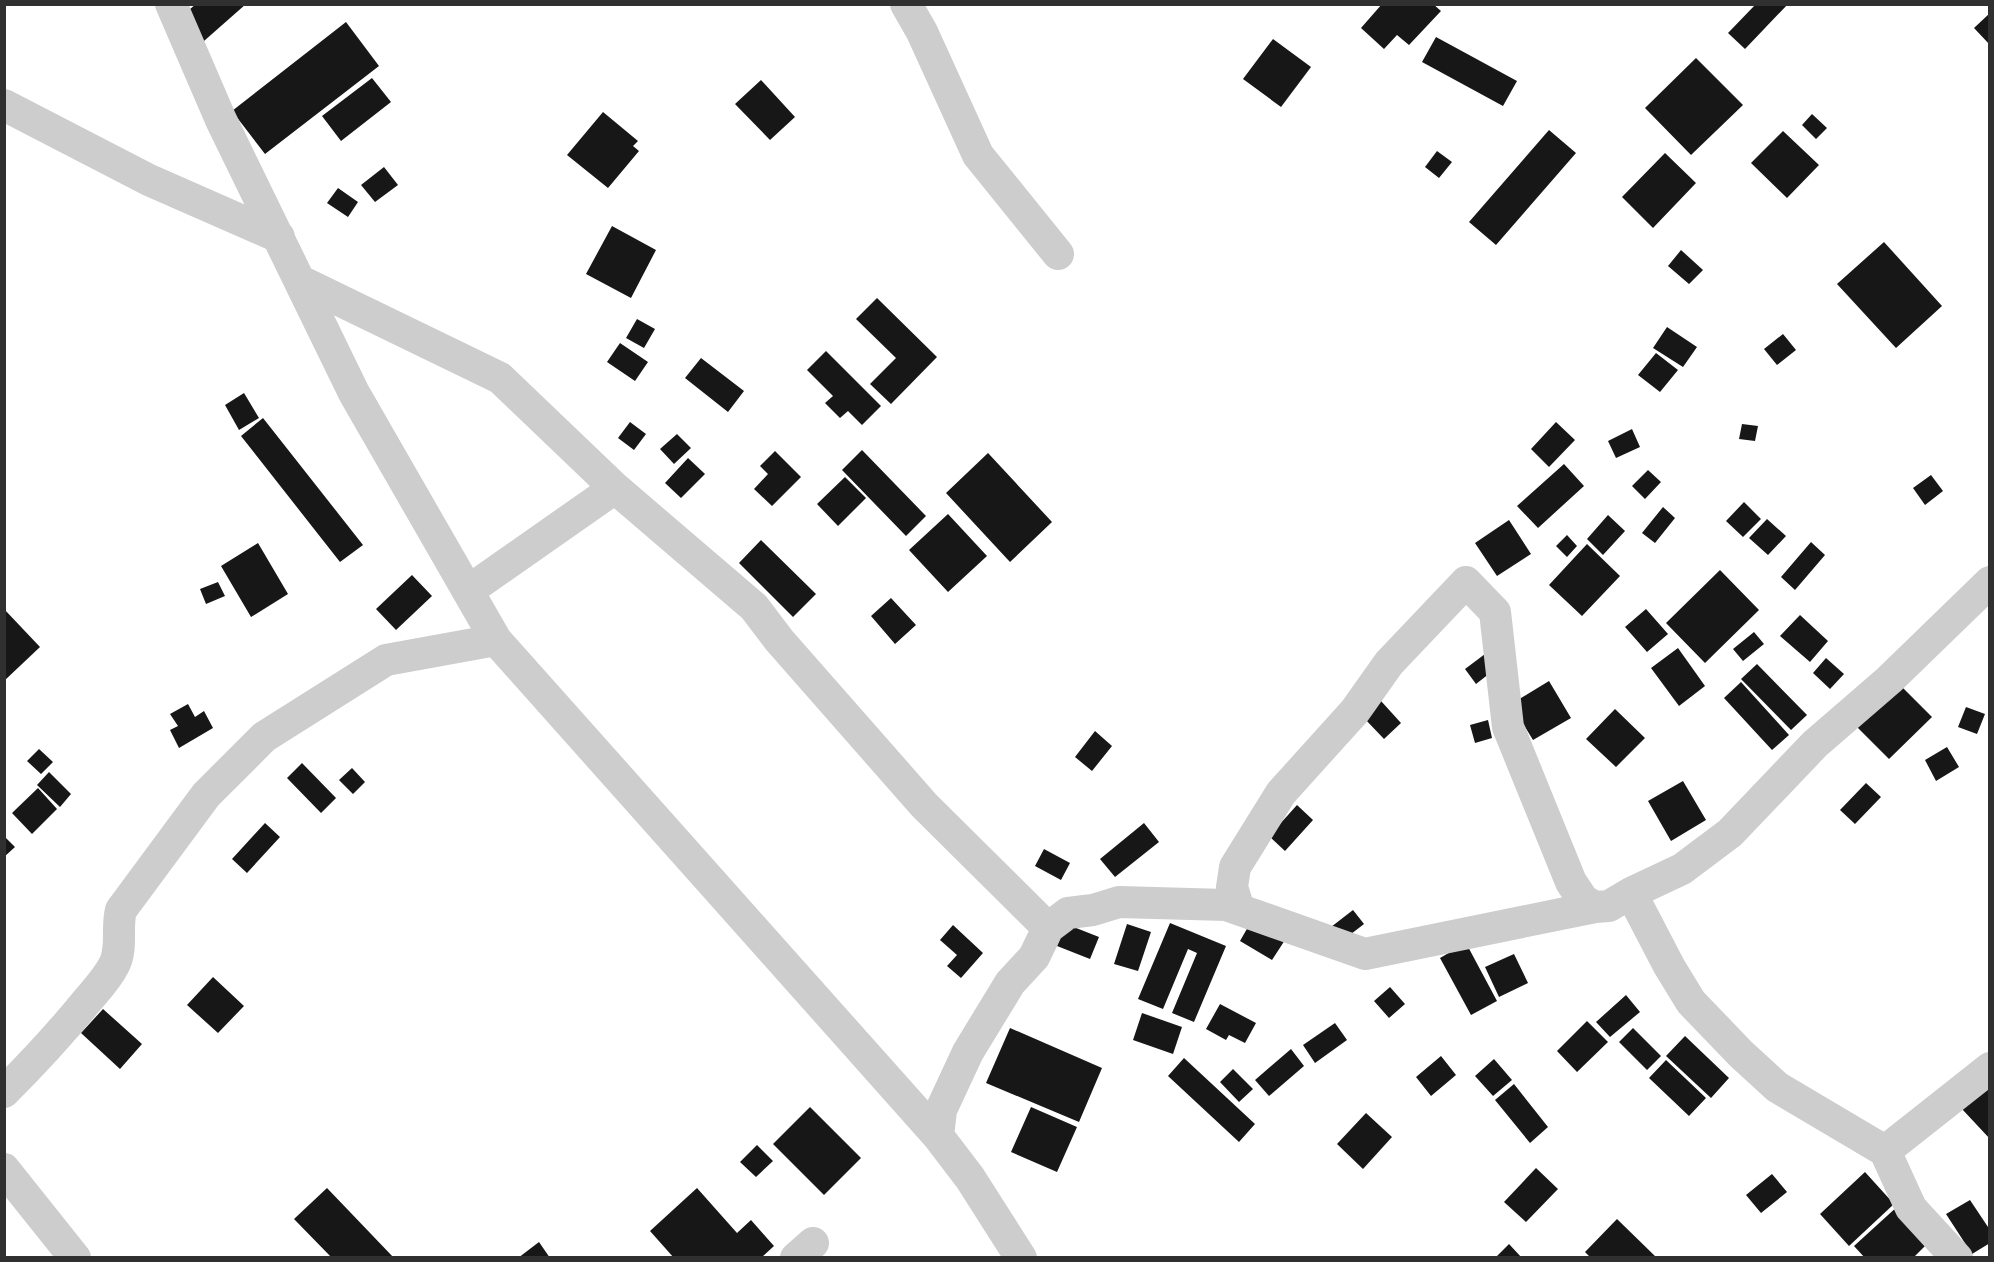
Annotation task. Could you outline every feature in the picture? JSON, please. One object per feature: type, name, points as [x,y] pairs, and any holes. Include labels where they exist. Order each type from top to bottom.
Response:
[{"type":"street","points":[[171,4],[221,120],[354,393],[496,640],[938,1136],[970,1178],[1021,1257]]},
{"type":"street","points":[[906,4],[978,155],[1058,254]]},
{"type":"street","points":[[4,105],[150,180],[279,237]]},
{"type":"street","points":[[300,281],[500,378],[615,488],[754,607],[779,640],[924,806],[1048,928]]},
{"type":"street","points":[[468,591],[615,488]]},
{"type":"street","points":[[1226,905],[1236,900],[1232,887],[1235,867],[1281,793],[1355,711],[1389,663],[1466,582],[1495,612],[1508,727],[1570,882],[1583,900],[1595,907]]},
{"type":"street","points":[[938,1136],[941,1110],[968,1052],[1010,983],[1034,957],[1048,928],[1068,913],[1093,910],[1119,902],[1226,905],[1365,954],[1609,906],[1682,869],[1730,833],[1815,744],[1889,680],[1989,582]]},
{"type":"street","points":[[4,1092],[57,1037],[105,979],[115,964],[120,950],[118,920],[121,910],[206,795],[264,736],[386,660],[496,640]]},
{"type":"street","points":[[1631,893],[1669,966],[1691,1002],[1741,1054],[1777,1087],[1885,1151],[1911,1208],[1957,1257]]},
{"type":"street","points":[[1885,1151],[1989,1068]]},
{"type":"street","points":[[4,1169],[75,1257]]},
{"type":"building","points":[[196,4],[246,4],[204,41],[183,15]]},
{"type":"building","points":[[1382,4],[1433,4],[1441,11],[1409,45],[1397,35],[1384,49],[1361,28]]},
{"type":"building","points":[[1756,4],[1788,4],[1745,49],[1728,33]]},
{"type":"building","points":[[1990,13],[1990,45],[1974,28]]},
{"type":"building","points":[[346,22],[379,66],[265,154],[232,111]]},
{"type":"building","points":[[1436,37],[1517,81],[1503,106],[1422,62]]},
{"type":"building","points":[[1273,39],[1311,67],[1281,107],[1243,79]]},
{"type":"building","points":[[1696,58],[1743,105],[1691,155],[1645,108]]},
{"type":"building","points":[[372,78],[391,102],[341,141],[322,116]]},
{"type":"building","points":[[761,80],[795,117],[770,140],[735,104]]},
{"type":"building","points":[[603,112],[638,141],[633,146],[639,151],[608,188],[567,155]]},
{"type":"building","points":[[1812,114],[1827,128],[1816,139],[1802,125]]},
{"type":"building","points":[[1549,130],[1576,153],[1496,245],[1469,222]]},
{"type":"building","points":[[1783,131],[1819,165],[1787,198],[1751,163]]},
{"type":"building","points":[[1437,151],[1452,162],[1439,178],[1425,167]]},
{"type":"building","points":[[1665,153],[1696,183],[1653,228],[1622,197]]},
{"type":"building","points":[[384,167],[398,185],[375,202],[361,185]]},
{"type":"building","points":[[338,188],[358,202],[348,217],[327,203]]},
{"type":"building","points":[[612,226],[656,250],[631,298],[586,274]]},
{"type":"building","points":[[1884,242],[1942,306],[1896,348],[1837,284]]},
{"type":"building","points":[[1681,250],[1703,270],[1689,284],[1668,266]]},
{"type":"building","points":[[877,298],[937,357],[891,404],[870,384],[896,358],[856,319]]},
{"type":"building","points":[[637,319],[655,329],[644,348],[626,338]]},
{"type":"building","points":[[1667,327],[1697,347],[1683,367],[1653,348]]},
{"type":"building","points":[[1783,334],[1796,350],[1777,365],[1764,349]]},
{"type":"building","points":[[620,343],[648,362],[635,381],[607,362]]},
{"type":"building","points":[[826,351],[881,406],[862,425],[848,411],[840,418],[825,403],[833,396],[807,370]]},
{"type":"building","points":[[1656,353],[1678,370],[1660,392],[1638,375]]},
{"type":"building","points":[[701,358],[744,391],[728,412],[685,378]]},
{"type":"building","points":[[244,393],[259,418],[239,430],[225,405]]},
{"type":"building","points":[[263,418],[363,545],[340,562],[241,436]]},
{"type":"building","points":[[630,422],[646,434],[634,450],[618,438]]},
{"type":"building","points":[[1556,422],[1575,440],[1549,467],[1531,449]]},
{"type":"building","points":[[1742,424],[1758,426],[1755,441],[1739,439]]},
{"type":"building","points":[[1632,429],[1640,447],[1616,458],[1608,441]]},
{"type":"building","points":[[677,434],[691,448],[674,464],[660,449]]},
{"type":"building","points":[[862,450],[926,516],[906,536],[842,470]]},
{"type":"building","points":[[775,451],[801,477],[772,506],[754,489],[768,474],[760,466]]},
{"type":"building","points":[[988,453],[1052,522],[1010,562],[946,493]]},
{"type":"building","points":[[688,458],[705,474],[681,498],[665,483]]},
{"type":"building","points":[[1564,464],[1584,486],[1538,528],[1517,506]]},
{"type":"building","points":[[1648,470],[1661,482],[1645,499],[1632,486]]},
{"type":"building","points":[[1931,475],[1943,491],[1925,505],[1913,488]]},
{"type":"building","points":[[845,477],[866,498],[838,526],[817,504]]},
{"type":"building","points":[[1744,502],[1761,519],[1743,537],[1726,521]]},
{"type":"building","points":[[1663,507],[1675,518],[1655,543],[1642,533]]},
{"type":"building","points":[[948,514],[987,556],[948,592],[909,550]]},
{"type":"building","points":[[1608,515],[1625,531],[1603,555],[1587,539]]},
{"type":"building","points":[[1767,519],[1786,536],[1768,555],[1749,538]]},
{"type":"building","points":[[1509,520],[1531,554],[1497,576],[1475,543]]},
{"type":"building","points":[[1567,535],[1577,546],[1567,557],[1556,546]]},
{"type":"building","points":[[761,540],[816,594],[793,617],[739,563]]},
{"type":"building","points":[[1811,542],[1825,555],[1795,590],[1781,577]]},
{"type":"building","points":[[258,543],[288,594],[251,617],[221,566]]},
{"type":"building","points":[[1587,544],[1620,576],[1582,616],[1549,585]]},
{"type":"building","points":[[1720,570],[1759,610],[1705,663],[1666,623]]},
{"type":"building","points":[[412,575],[432,596],[396,630],[376,609]]},
{"type":"building","points":[[218,582],[225,596],[206,604],[200,589]]},
{"type":"building","points":[[891,598],[916,625],[895,644],[871,616]]},
{"type":"building","points":[[4,609],[40,647],[4,681]]},
{"type":"building","points":[[1646,609],[1668,634],[1647,652],[1625,627]]},
{"type":"building","points":[[1800,615],[1828,641],[1810,662],[1780,636]]},
{"type":"building","points":[[1754,632],[1764,644],[1743,661],[1733,649]]},
{"type":"building","points":[[1678,648],[1705,686],[1679,706],[1651,668]]},
{"type":"building","points":[[1489,651],[1499,666],[1476,684],[1465,669]]},
{"type":"building","points":[[1826,658],[1844,674],[1830,689],[1813,673]]},
{"type":"building","points":[[1757,664],[1807,715],[1791,730],[1741,679]]},
{"type":"building","points":[[1895,680],[1932,717],[1889,759],[1852,722]]},
{"type":"building","points":[[1549,681],[1571,718],[1533,740],[1511,704]]},
{"type":"building","points":[[1741,682],[1789,735],[1772,750],[1724,698]]},
{"type":"building","points":[[1381,701],[1401,723],[1384,739],[1364,718]]},
{"type":"building","points":[[188,704],[195,717],[204,711],[213,728],[179,748],[170,730],[178,726],[170,714]]},
{"type":"building","points":[[1966,707],[1985,714],[1977,734],[1958,727]]},
{"type":"building","points":[[1615,709],[1645,738],[1616,767],[1586,739]]},
{"type":"building","points":[[1488,720],[1492,738],[1475,743],[1470,725]]},
{"type":"building","points":[[1095,731],[1112,746],[1092,771],[1075,757]]},
{"type":"building","points":[[1947,747],[1959,767],[1936,781],[1925,760]]},
{"type":"building","points":[[39,749],[53,762],[41,774],[27,761]]},
{"type":"building","points":[[302,763],[336,798],[321,813],[287,778]]},
{"type":"building","points":[[352,768],[365,782],[353,794],[339,780]]},
{"type":"building","points":[[49,772],[71,794],[60,807],[37,785]]},
{"type":"building","points":[[1683,781],[1706,820],[1671,841],[1648,801]]},
{"type":"building","points":[[1866,783],[1881,797],[1855,824],[1840,810]]},
{"type":"building","points":[[38,788],[57,809],[32,834],[12,813]]},
{"type":"building","points":[[1297,805],[1313,820],[1285,851],[1269,836]]},
{"type":"building","points":[[265,823],[280,837],[247,873],[232,859]]},
{"type":"building","points":[[1144,823],[1159,842],[1115,877],[1100,859]]},
{"type":"building","points":[[4,836],[15,847],[4,857]]},
{"type":"building","points":[[1044,849],[1070,863],[1061,880],[1035,866]]},
{"type":"building","points":[[1353,910],[1364,924],[1342,941],[1331,927]]},
{"type":"building","points":[[1252,920],[1285,940],[1272,960],[1240,941]]},
{"type":"building","points":[[1170,923],[1226,946],[1194,1022],[1172,1013],[1197,953],[1188,949],[1163,1009],[1138,999]]},
{"type":"building","points":[[1066,924],[1099,937],[1090,959],[1057,946]]},
{"type":"building","points":[[1127,924],[1151,932],[1138,971],[1114,964]]},
{"type":"building","points":[[953,925],[983,953],[961,978],[947,966],[957,955],[940,940]]},
{"type":"building","points":[[1466,943],[1497,1001],[1471,1015],[1440,958]]},
{"type":"building","points":[[1514,954],[1528,983],[1499,997],[1485,967]]},
{"type":"building","points":[[213,977],[244,1006],[218,1033],[187,1005]]},
{"type":"building","points":[[1390,987],[1405,1004],[1389,1018],[1374,1001]]},
{"type":"building","points":[[1626,995],[1640,1012],[1610,1037],[1596,1022]]},
{"type":"building","points":[[1220,1004],[1256,1023],[1245,1043],[1229,1035],[1226,1040],[1206,1029]]},
{"type":"building","points":[[103,1009],[142,1044],[120,1069],[81,1033]]},
{"type":"building","points":[[1142,1013],[1182,1027],[1173,1054],[1133,1040]]},
{"type":"building","points":[[1587,1021],[1608,1042],[1577,1072],[1557,1051]]},
{"type":"building","points":[[1335,1023],[1347,1040],[1315,1063],[1303,1045]]},
{"type":"building","points":[[1010,1028],[1102,1068],[1079,1122],[986,1083]]},
{"type":"building","points":[[1633,1028],[1661,1056],[1647,1070],[1619,1042]]},
{"type":"building","points":[[1685,1036],[1729,1078],[1711,1098],[1666,1056]]},
{"type":"building","points":[[1291,1049],[1304,1066],[1269,1096],[1255,1080]]},
{"type":"building","points":[[1441,1056],[1456,1075],[1431,1096],[1416,1077]]},
{"type":"building","points":[[1184,1058],[1255,1124],[1239,1142],[1168,1076]]},
{"type":"building","points":[[1494,1059],[1512,1080],[1493,1096],[1475,1076]]},
{"type":"building","points":[[1666,1060],[1706,1098],[1689,1116],[1649,1078]]},
{"type":"building","points":[[1233,1069],[1253,1089],[1239,1102],[1220,1082]]},
{"type":"building","points":[[1514,1084],[1548,1127],[1530,1143],[1495,1100]]},
{"type":"building","points":[[1990,1084],[1990,1139],[1962,1109]]},
{"type":"building","points":[[810,1107],[861,1158],[824,1195],[773,1144]]},
{"type":"building","points":[[1031,1107],[1077,1127],[1057,1172],[1011,1152]]},
{"type":"building","points":[[1366,1113],[1392,1137],[1363,1169],[1337,1144]]},
{"type":"building","points":[[757,1145],[773,1161],[756,1177],[740,1162]]},
{"type":"building","points":[[1536,1168],[1558,1189],[1526,1222],[1504,1202]]},
{"type":"building","points":[[1865,1172],[1894,1204],[1849,1246],[1820,1214]]},
{"type":"building","points":[[1772,1174],[1787,1192],[1761,1213],[1746,1195]]},
{"type":"building","points":[[327,1188],[394,1258],[332,1258],[294,1219]]},
{"type":"building","points":[[697,1188],[737,1233],[751,1220],[774,1246],[761,1258],[674,1258],[650,1231]]},
{"type":"building","points":[[1970,1200],[1990,1230],[1990,1243],[1972,1254],[1946,1214]]},
{"type":"building","points":[[1899,1205],[1931,1240],[1913,1258],[1865,1258],[1854,1246]]},
{"type":"building","points":[[1617,1219],[1657,1258],[1591,1258],[1585,1252]]},
{"type":"building","points":[[539,1242],[550,1258],[518,1258]]},
{"type":"building","points":[[1509,1244],[1522,1258],[1495,1258]]}]
